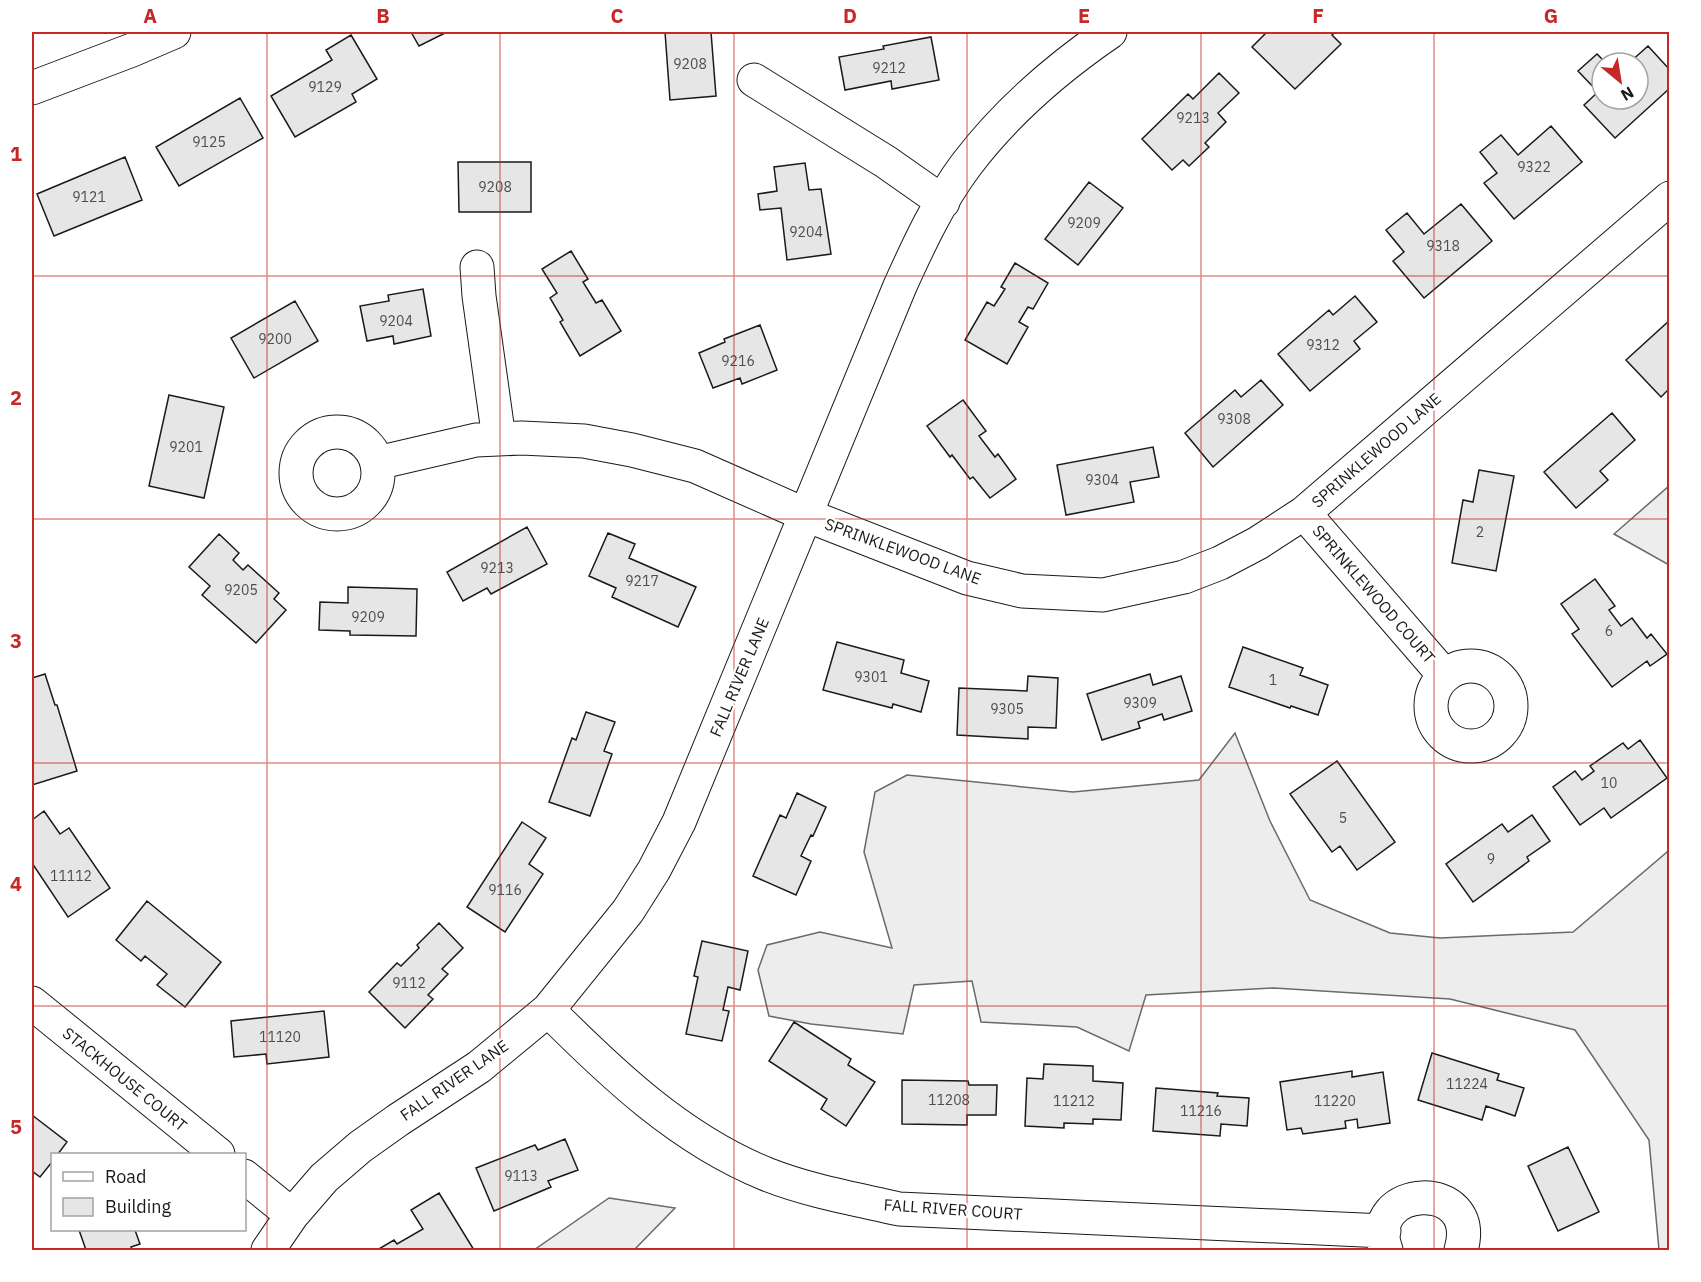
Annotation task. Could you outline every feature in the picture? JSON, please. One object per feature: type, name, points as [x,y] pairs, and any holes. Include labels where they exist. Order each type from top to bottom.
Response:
[{"type":"street","points":[[32,88],[174,32]]},
{"type":"street","name":"FALL RIVER LANE","points":[[268,1251],[292,1215],[324,1178],[360,1147],[479,1066],[548,1010],[628,910],[654,870],[679,822],[919,243],[965,166],[1012,111],[1069,60],[1110,32]]},
{"type":"street","points":[[754,80],[886,162],[943,202]]},
{"type":"street","name":"SPRINKLEWOOD LANE","points":[[377,463],[476,440],[522,438],[584,441],[695,466],[806,515],[967,578],[1022,591],[1103,595],[1184,577],[1220,563],[1258,543],[1304,513],[1670,198]]},
{"type":"street","points":[[477,267],[499,439]]},
{"type":"street","name":"SPRINKLEWOOD COURT","points":[[1304,513],[1444,675]]},
{"type":"street","name":"STACKHOUSE COURT","points":[[32,1003],[216,1153]]},
{"type":"street","name":"FALL RIVER COURT","points":[[548,1010],[608,1070],[676,1124],[723,1153],[767,1174],[833,1194],[899,1209],[1385,1241],[1387,1219],[1394,1209],[1411,1199],[1429,1197],[1441,1200],[1459,1218],[1464,1242],[1461,1251]]},
{"type":"street","points":[[246,1178],[292,1215]]},
{"type":"shaded area","points":[[1669,486],[1669,565],[1614,534]]},
{"type":"shaded area","points":[[1235,733],[1270,821],[1310,900],[1390,933],[1440,938],[1573,932],[1669,848],[1669,1250],[1659,1250],[1649,1140],[1575,1030],[1450,999],[1274,988],[1146,995],[1129,1051],[1077,1027],[981,1022],[972,981],[914,985],[903,1034],[811,1024],[769,1016],[758,970],[767,945],[820,932],[892,948],[864,852],[875,792],[907,775],[1073,792],[1199,780]]},
{"type":"shaded area","points":[[609,1198],[675,1208],[634,1250],[534,1250]]},
{"type":"building","points":[[411,32],[447,32],[419,46]]},
{"type":"building","points":[[665,32],[711,32],[716,96],[670,100]]},
{"type":"building","points":[[1267,32],[1336,32],[1332,35],[1341,44],[1295,89],[1252,47]]},
{"type":"building","points":[[351,35],[377,79],[352,94],[356,102],[295,137],[271,96],[332,60],[326,50]]},
{"type":"building","points":[[931,37],[939,80],[892,89],[891,81],[845,90],[839,57]]},
{"type":"building","points":[[1648,46],[1670,70],[1670,88],[1650,106],[1650,51],[1642,51]]},
{"type":"building","points":[[1590,60],[1590,84],[1578,71]]},
{"type":"building","points":[[1219,73],[1239,93],[1218,113],[1226,122],[1205,143],[1209,147],[1189,166],[1183,160],[1172,170],[1142,139],[1188,94],[1193,99]]},
{"type":"building","points":[[240,98],[263,138],[179,186],[156,147]]},
{"type":"building","points":[[1590,99],[1590,111],[1645,111],[1615,138],[1584,105]]},
{"type":"building","points":[[1551,126],[1582,162],[1514,219],[1484,183],[1497,173],[1480,152],[1501,135],[1518,155]]},
{"type":"building","points":[[125,157],[142,200],[54,236],[37,194]]},
{"type":"building","points":[[458,162],[531,162],[531,212],[459,212]]},
{"type":"building","points":[[805,163],[809,190],[821,189],[831,254],[787,260],[781,208],[760,210],[758,194],[777,191],[774,167]]},
{"type":"building","points":[[1089,182],[1123,208],[1078,265],[1045,239]]},
{"type":"building","points":[[1461,204],[1492,241],[1424,298],[1393,261],[1404,252],[1386,230],[1407,213],[1424,234]]},
{"type":"building","points":[[571,251],[588,279],[583,282],[596,303],[602,300],[621,331],[580,356],[560,322],[563,320],[550,298],[557,293],[542,269]]},
{"type":"building","points":[[1015,263],[1048,283],[1033,309],[1028,307],[1019,322],[1028,327],[1007,364],[965,340],[987,302],[994,306],[1005,289],[1001,287]]},
{"type":"building","points":[[423,289],[431,336],[394,344],[393,336],[367,341],[360,306],[389,301],[388,295]]},
{"type":"building","points":[[1355,296],[1377,322],[1354,341],[1360,349],[1310,391],[1278,354],[1329,310],[1333,315]]},
{"type":"building","points":[[295,301],[318,341],[254,378],[231,338]]},
{"type":"building","points":[[1670,320],[1670,388],[1661,397],[1626,360]]},
{"type":"building","points":[[760,325],[777,370],[742,384],[740,378],[713,388],[699,353],[725,342],[724,339]]},
{"type":"building","points":[[1261,380],[1283,405],[1213,467],[1185,433],[1235,390],[1241,397]]},
{"type":"building","points":[[169,395],[224,407],[204,498],[149,486]]},
{"type":"building","points":[[963,400],[986,431],[979,436],[995,457],[998,454],[1016,479],[990,498],[973,477],[970,479],[952,455],[950,457],[927,426]]},
{"type":"building","points":[[1612,413],[1635,440],[1600,471],[1608,480],[1576,508],[1544,472]]},
{"type":"building","points":[[1153,447],[1159,477],[1130,482],[1134,502],[1066,515],[1057,465]]},
{"type":"building","points":[[1479,470],[1514,476],[1496,571],[1452,563],[1463,500],[1473,502]]},
{"type":"building","points":[[527,527],[547,564],[491,594],[487,588],[463,601],[447,572]]},
{"type":"building","points":[[608,533],[635,544],[629,558],[696,587],[678,627],[612,597],[616,588],[589,576]]},
{"type":"building","points":[[219,534],[239,553],[233,560],[243,570],[248,565],[279,593],[274,599],[286,610],[256,643],[202,595],[210,586],[189,567]]},
{"type":"building","points":[[1595,579],[1615,606],[1609,610],[1621,626],[1632,618],[1647,638],[1651,634],[1667,654],[1650,666],[1647,661],[1612,687],[1572,634],[1579,629],[1561,604]]},
{"type":"building","points":[[348,587],[417,589],[416,636],[350,635],[350,631],[319,630],[320,602],[348,603]]},
{"type":"building","points":[[837,642],[904,660],[901,673],[929,681],[921,712],[893,704],[892,708],[823,690]]},
{"type":"building","points":[[1243,647],[1303,668],[1300,675],[1328,685],[1318,715],[1229,687]]},
{"type":"building","points":[[45,674],[77,771],[32,785],[32,678]]},
{"type":"building","points":[[1150,674],[1153,685],[1181,676],[1192,711],[1164,720],[1162,714],[1138,722],[1140,728],[1102,740],[1087,694]]},
{"type":"building","points":[[1028,676],[1058,678],[1056,728],[1028,727],[1028,739],[957,735],[959,688],[1027,691]]},
{"type":"building","points":[[586,712],[615,722],[604,751],[612,754],[590,816],[549,802],[572,738],[576,740]]},
{"type":"building","points":[[1640,740],[1667,778],[1611,818],[1604,808],[1580,825],[1553,787],[1575,771],[1582,780],[1594,771],[1590,766],[1623,743],[1628,749]]},
{"type":"building","points":[[1337,761],[1395,842],[1357,870],[1340,846],[1332,852],[1290,794]]},
{"type":"building","points":[[797,793],[826,807],[801,856],[811,861],[796,895],[753,876],[780,815],[786,818]]},
{"type":"building","points":[[44,811],[60,834],[69,828],[110,888],[68,917],[32,863],[32,820]]},
{"type":"building","points":[[1532,815],[1550,841],[1527,857],[1529,861],[1473,902],[1446,864],[1502,824],[1508,832]]},
{"type":"building","points":[[522,822],[546,838],[529,864],[543,874],[505,932],[467,907]]},
{"type":"building","points":[[147,901],[221,962],[185,1007],[157,985],[167,974],[145,956],[141,961],[116,940]]},
{"type":"building","points":[[439,923],[463,948],[442,969],[448,974],[428,995],[433,999],[405,1028],[369,992],[397,963],[401,966],[419,948],[417,945]]},
{"type":"building","points":[[702,941],[748,951],[740,990],[728,987],[723,1010],[729,1011],[722,1041],[686,1034],[698,977],[694,976]]},
{"type":"building","points":[[324,1011],[329,1057],[267,1064],[266,1054],[234,1057],[231,1021]]},
{"type":"building","points":[[794,1022],[851,1059],[848,1065],[875,1082],[846,1126],[821,1109],[827,1099],[769,1061]]},
{"type":"building","points":[[1432,1053],[1499,1074],[1497,1080],[1524,1088],[1515,1116],[1486,1106],[1482,1120],[1418,1100]]},
{"type":"building","points":[[1044,1064],[1093,1066],[1093,1081],[1123,1083],[1121,1120],[1093,1119],[1093,1124],[1064,1123],[1064,1128],[1025,1126],[1027,1078],[1043,1079]]},
{"type":"building","points":[[1352,1071],[1352,1077],[1383,1072],[1390,1123],[1358,1128],[1357,1119],[1345,1121],[1346,1128],[1303,1134],[1301,1128],[1287,1130],[1280,1082]]},
{"type":"building","points":[[902,1080],[968,1081],[969,1085],[997,1085],[996,1115],[967,1115],[967,1125],[902,1124]]},
{"type":"building","points":[[1156,1088],[1249,1098],[1247,1126],[1221,1124],[1220,1136],[1153,1131]]},
{"type":"building","points":[[32,1115],[67,1142],[59,1153],[51,1153],[51,1163],[40,1177],[32,1171]]},
{"type":"building","points":[[565,1139],[578,1170],[548,1181],[551,1187],[494,1211],[476,1168],[535,1145],[538,1150]]},
{"type":"building","points":[[1568,1147],[1599,1212],[1558,1231],[1528,1166]]},
{"type":"building","points":[[439,1193],[474,1250],[377,1250],[394,1240],[397,1244],[423,1229],[411,1210]]},
{"type":"building","points":[[79,1231],[135,1231],[140,1244],[131,1247],[132,1250],[86,1250]]}]
